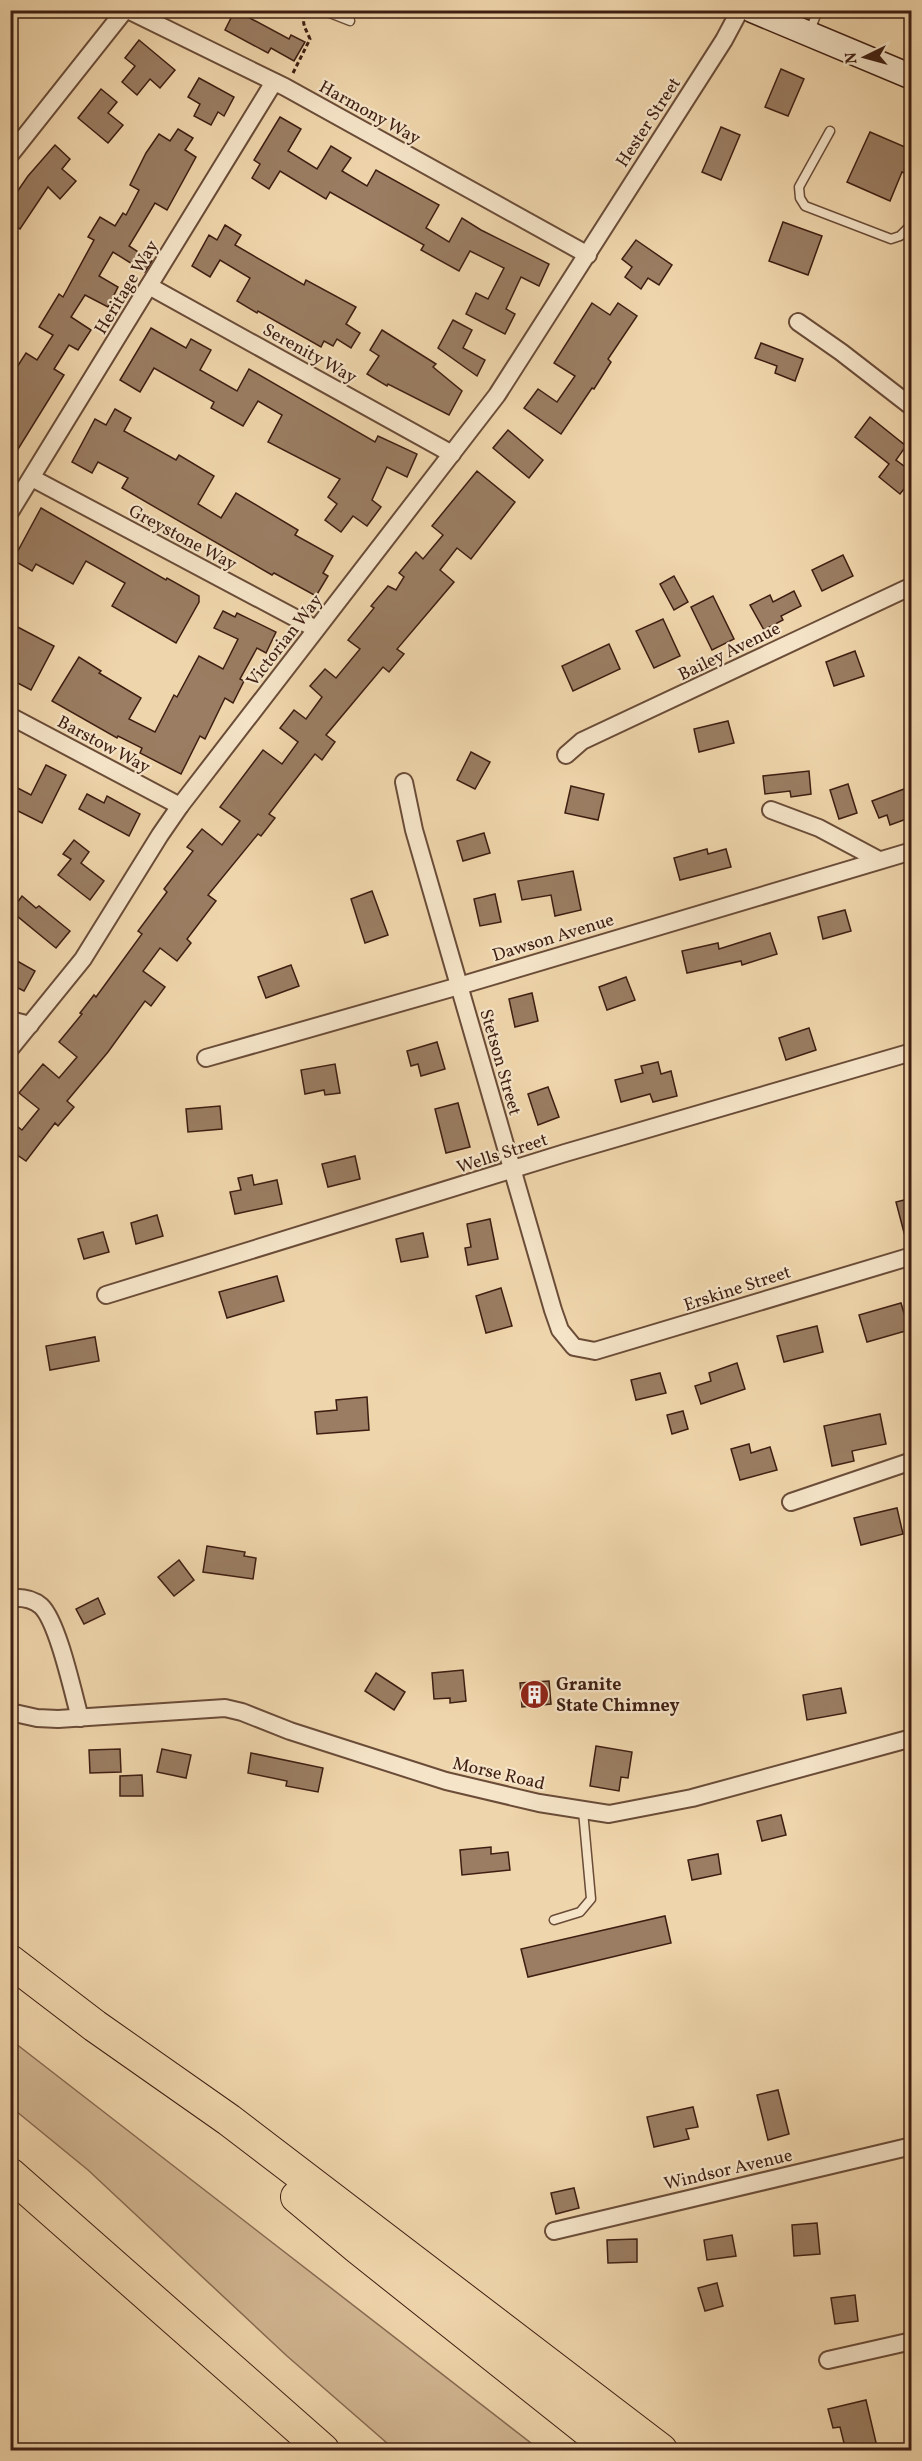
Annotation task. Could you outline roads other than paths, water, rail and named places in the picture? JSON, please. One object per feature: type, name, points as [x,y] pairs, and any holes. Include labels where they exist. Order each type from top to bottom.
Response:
[{"type":"highway","points":[[10,1961],[95,2026],[229,2120],[662,2451]]},
{"type":"highway","points":[[95,2026],[358,2248],[612,2451]]},
{"type":"highway","points":[[10,2174],[323,2451]]},
{"type":"main road","points":[[752,10],[909,74]]},
{"type":"street","name":"Harmony Way","points":[[127,10],[280,84],[588,255]]},
{"type":"street","points":[[10,154],[127,10]]},
{"type":"street","name":"Hester Street","points":[[588,255],[724,40],[740,10]]},
{"type":"street","name":"Heritage Way","points":[[10,512],[149,286],[280,84]]},
{"type":"street","name":"Victorian Way","points":[[10,1049],[83,959],[180,806],[514,371],[588,255]]},
{"type":"street","name":"Serenity Way","points":[[149,286],[452,454]]},
{"type":"street","points":[[798,322],[842,352],[912,407]]},
{"type":"street","name":"Greystone Way","points":[[32,478],[316,629]]},
{"type":"street","name":"Bailey Avenue","points":[[566,755],[582,741],[912,586]]},
{"type":"street","name":"Barstow Way","points":[[10,716],[180,806]]},
{"type":"street","name":"Stetson Street","points":[[404,782],[414,830],[553,1310],[561,1330],[574,1347]]},
{"type":"street","points":[[771,810],[819,828],[879,860]]},
{"type":"street","name":"Dawson Avenue","points":[[206,1058],[459,986],[912,851]]},
{"type":"street","points":[[10,1020],[30,1025]]},
{"type":"street","name":"Wells Street","points":[[106,1295],[565,1153],[912,1052]]},
{"type":"street","name":"Erskine Street","points":[[574,1347],[595,1351],[912,1256]]},
{"type":"street","points":[[791,1502],[912,1461]]},
{"type":"street","points":[[10,1598],[22,1597],[41,1606],[53,1624],[80,1718]]},
{"type":"street","name":"Morse Road","points":[[10,1712],[37,1719],[225,1708],[446,1782],[583,1811],[609,1814],[651,1808],[912,1738]]},
{"type":"street","name":"Windsor Avenue","points":[[554,2231],[912,2145]]},
{"type":"street","points":[[828,2360],[912,2342]]},
{"type":"lane","points":[[322,10],[350,21]]},
{"type":"lane","points":[[808,33],[818,10]]},
{"type":"lane","points":[[830,130],[799,187],[800,198],[805,206],[891,239],[900,236],[912,224]]},
{"type":"lane","points":[[554,1920],[580,1912],[591,1899],[583,1811]]},
{"type":"place","name":"Granite State Chimney","points":[[535,1694]]}]
